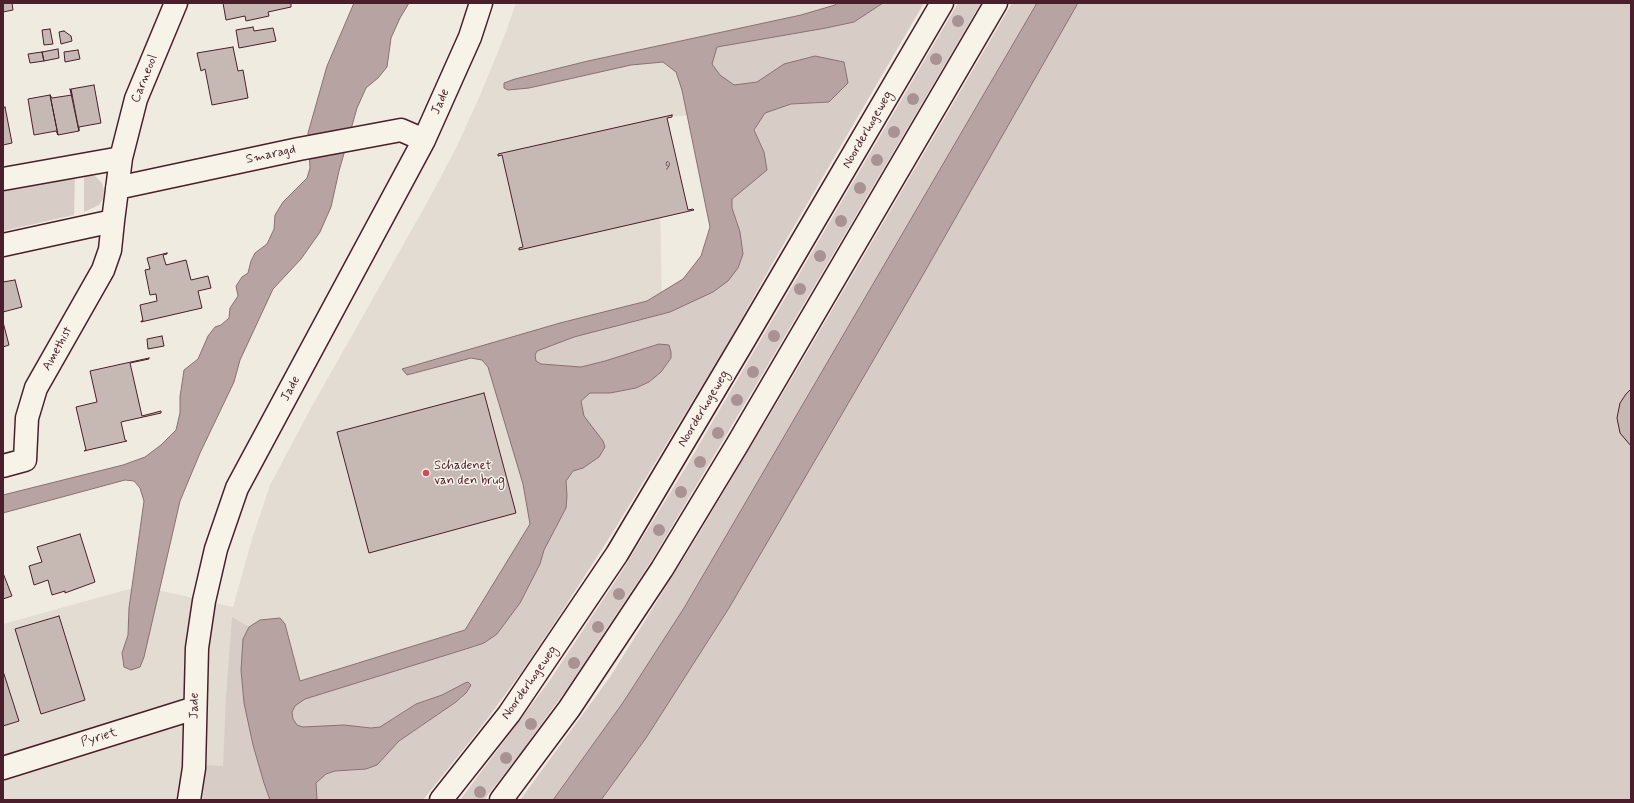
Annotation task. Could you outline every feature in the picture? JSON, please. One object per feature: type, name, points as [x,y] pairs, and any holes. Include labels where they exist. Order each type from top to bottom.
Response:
[{"type":"street","name":"Carneool","points":[[121,158],[136,99],[176,3]]},
{"type":"street","name":"Jade","points":[[189,800],[194,768],[197,648],[204,601],[216,549],[237,488],[424,140],[470,37],[481,3]]},
{"type":"street","name":"Noorderhogeweg","points":[[441,800],[509,714],[617,554],[942,3]]},
{"type":"street","points":[[501,800],[569,709],[662,569],[737,445],[996,3]]},
{"type":"street","name":"Smaragd","points":[[117,188],[299,149],[400,130],[424,140]]},
{"type":"street","points":[[3,179],[121,158],[113,221],[3,245]]},
{"type":"street","name":"Amethist","points":[[3,466],[25,460],[27,418],[36,388],[103,270],[110,250],[113,221]]},
{"type":"street","name":"Pyriet","points":[[3,768],[195,708]]},
{"type":"shaded area","points":[[354,3],[409,3],[391,38],[387,67],[378,78],[366,88],[357,108],[339,171],[331,207],[320,232],[301,259],[273,289],[240,360],[234,382],[200,453],[180,501],[144,657],[140,667],[131,670],[124,667],[122,653],[128,635],[129,608],[144,501],[140,488],[134,481],[125,480],[3,513],[3,495],[123,465],[145,457],[161,445],[176,430],[180,413],[180,397],[184,370],[198,359],[208,336],[215,327],[221,325],[229,318],[230,308],[238,296],[236,286],[242,277],[248,273],[255,253],[267,244],[274,229],[275,215],[283,202],[307,178],[310,168],[308,133],[327,66]]},
{"type":"shaded area","points":[[516,3],[860,3],[790,111],[658,117],[663,346],[536,545],[323,800],[3,800],[3,624],[140,586],[233,607],[252,539],[270,485],[312,406],[428,201],[456,148],[481,93]]},
{"type":"shaded area","points":[[837,3],[883,3],[854,22],[717,47],[712,64],[720,75],[734,85],[757,82],[784,64],[815,56],[844,62],[848,83],[829,102],[791,104],[765,113],[754,130],[764,152],[767,170],[732,199],[732,208],[740,232],[743,254],[738,268],[728,281],[713,292],[670,312],[574,337],[537,351],[535,355],[536,361],[541,364],[581,367],[659,344],[669,345],[671,358],[661,372],[649,382],[636,388],[610,393],[590,393],[581,401],[584,416],[603,441],[605,447],[599,457],[583,468],[573,471],[566,481],[566,508],[544,550],[540,564],[520,603],[497,634],[484,643],[305,699],[295,706],[292,712],[293,719],[297,725],[303,727],[344,725],[371,728],[380,727],[416,704],[442,695],[468,682],[471,685],[466,693],[456,702],[399,741],[377,765],[366,769],[335,771],[326,774],[316,783],[317,800],[270,800],[253,745],[244,703],[241,670],[243,639],[249,627],[260,620],[280,618],[285,624],[300,681],[465,630],[530,524],[523,484],[488,367],[482,360],[471,358],[407,375],[402,369],[560,323],[647,301],[683,279],[701,256],[710,227],[682,90],[676,72],[663,62],[631,65],[529,88],[508,90],[504,88],[504,83],[588,61],[801,15],[835,5]]},
{"type":"shaded area","points":[[883,3],[924,3],[729,341],[613,532],[523,670],[482,726],[423,800],[317,800],[316,783],[320,778],[335,771],[366,769],[377,765],[399,741],[462,698],[469,688],[461,685],[442,695],[415,704],[380,727],[371,728],[344,725],[303,727],[297,725],[293,719],[292,712],[295,706],[305,699],[484,643],[497,634],[520,603],[540,564],[544,550],[566,508],[566,481],[573,471],[583,468],[603,441],[584,416],[581,401],[590,393],[610,393],[636,388],[649,382],[661,372],[671,358],[659,344],[581,367],[559,367],[536,362],[535,355],[537,351],[574,337],[670,312],[734,217],[732,199],[744,188],[764,152],[754,131],[765,113],[791,104],[829,102],[784,64],[757,82],[734,85],[720,75],[712,63],[717,47],[854,22]]},
{"type":"shaded area","points":[[958,3],[981,3],[652,560],[566,690],[484,800],[460,800],[550,680],[622,571],[689,462]]},
{"type":"shaded area","points":[[1012,3],[1037,3],[684,608],[622,704],[553,800],[520,800],[610,677],[695,540]]},
{"type":"shaded area","points":[[1037,3],[1078,3],[920,280],[729,608],[646,738],[601,800],[553,800],[622,704],[684,608]]},
{"type":"shaded area","points":[[1078,3],[1631,3],[1631,800],[601,800],[646,738],[729,608],[920,280]]},
{"type":"shaded area","points":[[89,173],[102,183],[104,191],[103,199],[99,205],[84,212],[84,174]]},
{"type":"shaded area","points":[[75,177],[74,215],[3,231],[3,190]]},
{"type":"shaded area","points":[[232,617],[249,627],[243,639],[241,670],[244,703],[253,745],[270,800],[203,800],[206,765],[223,766]]},
{"type":"building","points":[[3,3],[12,3],[13,10],[3,12]]},
{"type":"building","points":[[223,3],[291,3],[291,7],[268,12],[269,16],[246,21],[245,16],[226,20]]},
{"type":"building","points":[[253,27],[254,31],[273,28],[276,41],[239,48],[236,30]]},
{"type":"building","points":[[50,29],[53,44],[44,45],[42,30]]},
{"type":"building","points":[[64,31],[71,36],[72,41],[61,44],[59,32]]},
{"type":"building","points":[[233,47],[238,71],[243,70],[248,98],[212,105],[205,69],[201,71],[197,53]]},
{"type":"building","points":[[58,49],[59,58],[44,61],[42,52]]},
{"type":"building","points":[[78,50],[80,59],[65,62],[64,52]]},
{"type":"building","points":[[42,52],[44,61],[30,63],[28,54]]},
{"type":"building","points":[[94,85],[101,123],[79,127],[79,131],[71,89]]},
{"type":"building","points":[[50,95],[52,98],[71,95],[79,131],[58,135]]},
{"type":"building","points":[[50,95],[58,135],[56,131],[34,135],[28,99]]},
{"type":"building","points":[[5,107],[12,143],[3,145],[3,108]]},
{"type":"building","points":[[672,115],[672,117],[667,118],[688,210],[694,210],[519,250],[519,248],[523,247],[502,155],[498,156],[498,154]]},
{"type":"building","points":[[167,253],[163,255],[166,265],[186,260],[191,280],[208,276],[211,288],[198,291],[202,308],[141,322],[143,321],[140,305],[157,301],[156,294],[150,295],[145,270],[150,269],[147,258]]},
{"type":"building","points":[[15,280],[22,307],[3,312],[3,282]]},
{"type":"building","points":[[3,322],[9,345],[3,347]]},
{"type":"building","points":[[162,336],[164,346],[148,349],[147,339]]},
{"type":"building","points":[[149,358],[130,363],[142,416],[161,411],[161,413],[121,422],[125,440],[127,441],[84,451],[86,450],[76,407],[97,402],[90,371]]},
{"type":"building","points":[[1631,389],[1631,446],[1620,433],[1617,418],[1620,403]]},
{"type":"building","name":"Schadenet van den brug","points":[[484,393],[516,513],[369,553],[337,432]]},
{"type":"building","points":[[80,534],[95,582],[65,593],[65,591],[52,595],[48,580],[34,585],[29,566],[42,562],[37,547]]},
{"type":"building","points":[[3,573],[12,596],[3,599]]},
{"type":"building","points":[[59,616],[85,700],[41,714],[15,629]]},
{"type":"building","points":[[3,671],[19,721],[3,726]]},
{"type":"place","name":"Schadenet van den brug","points":[[426,473]]}]
